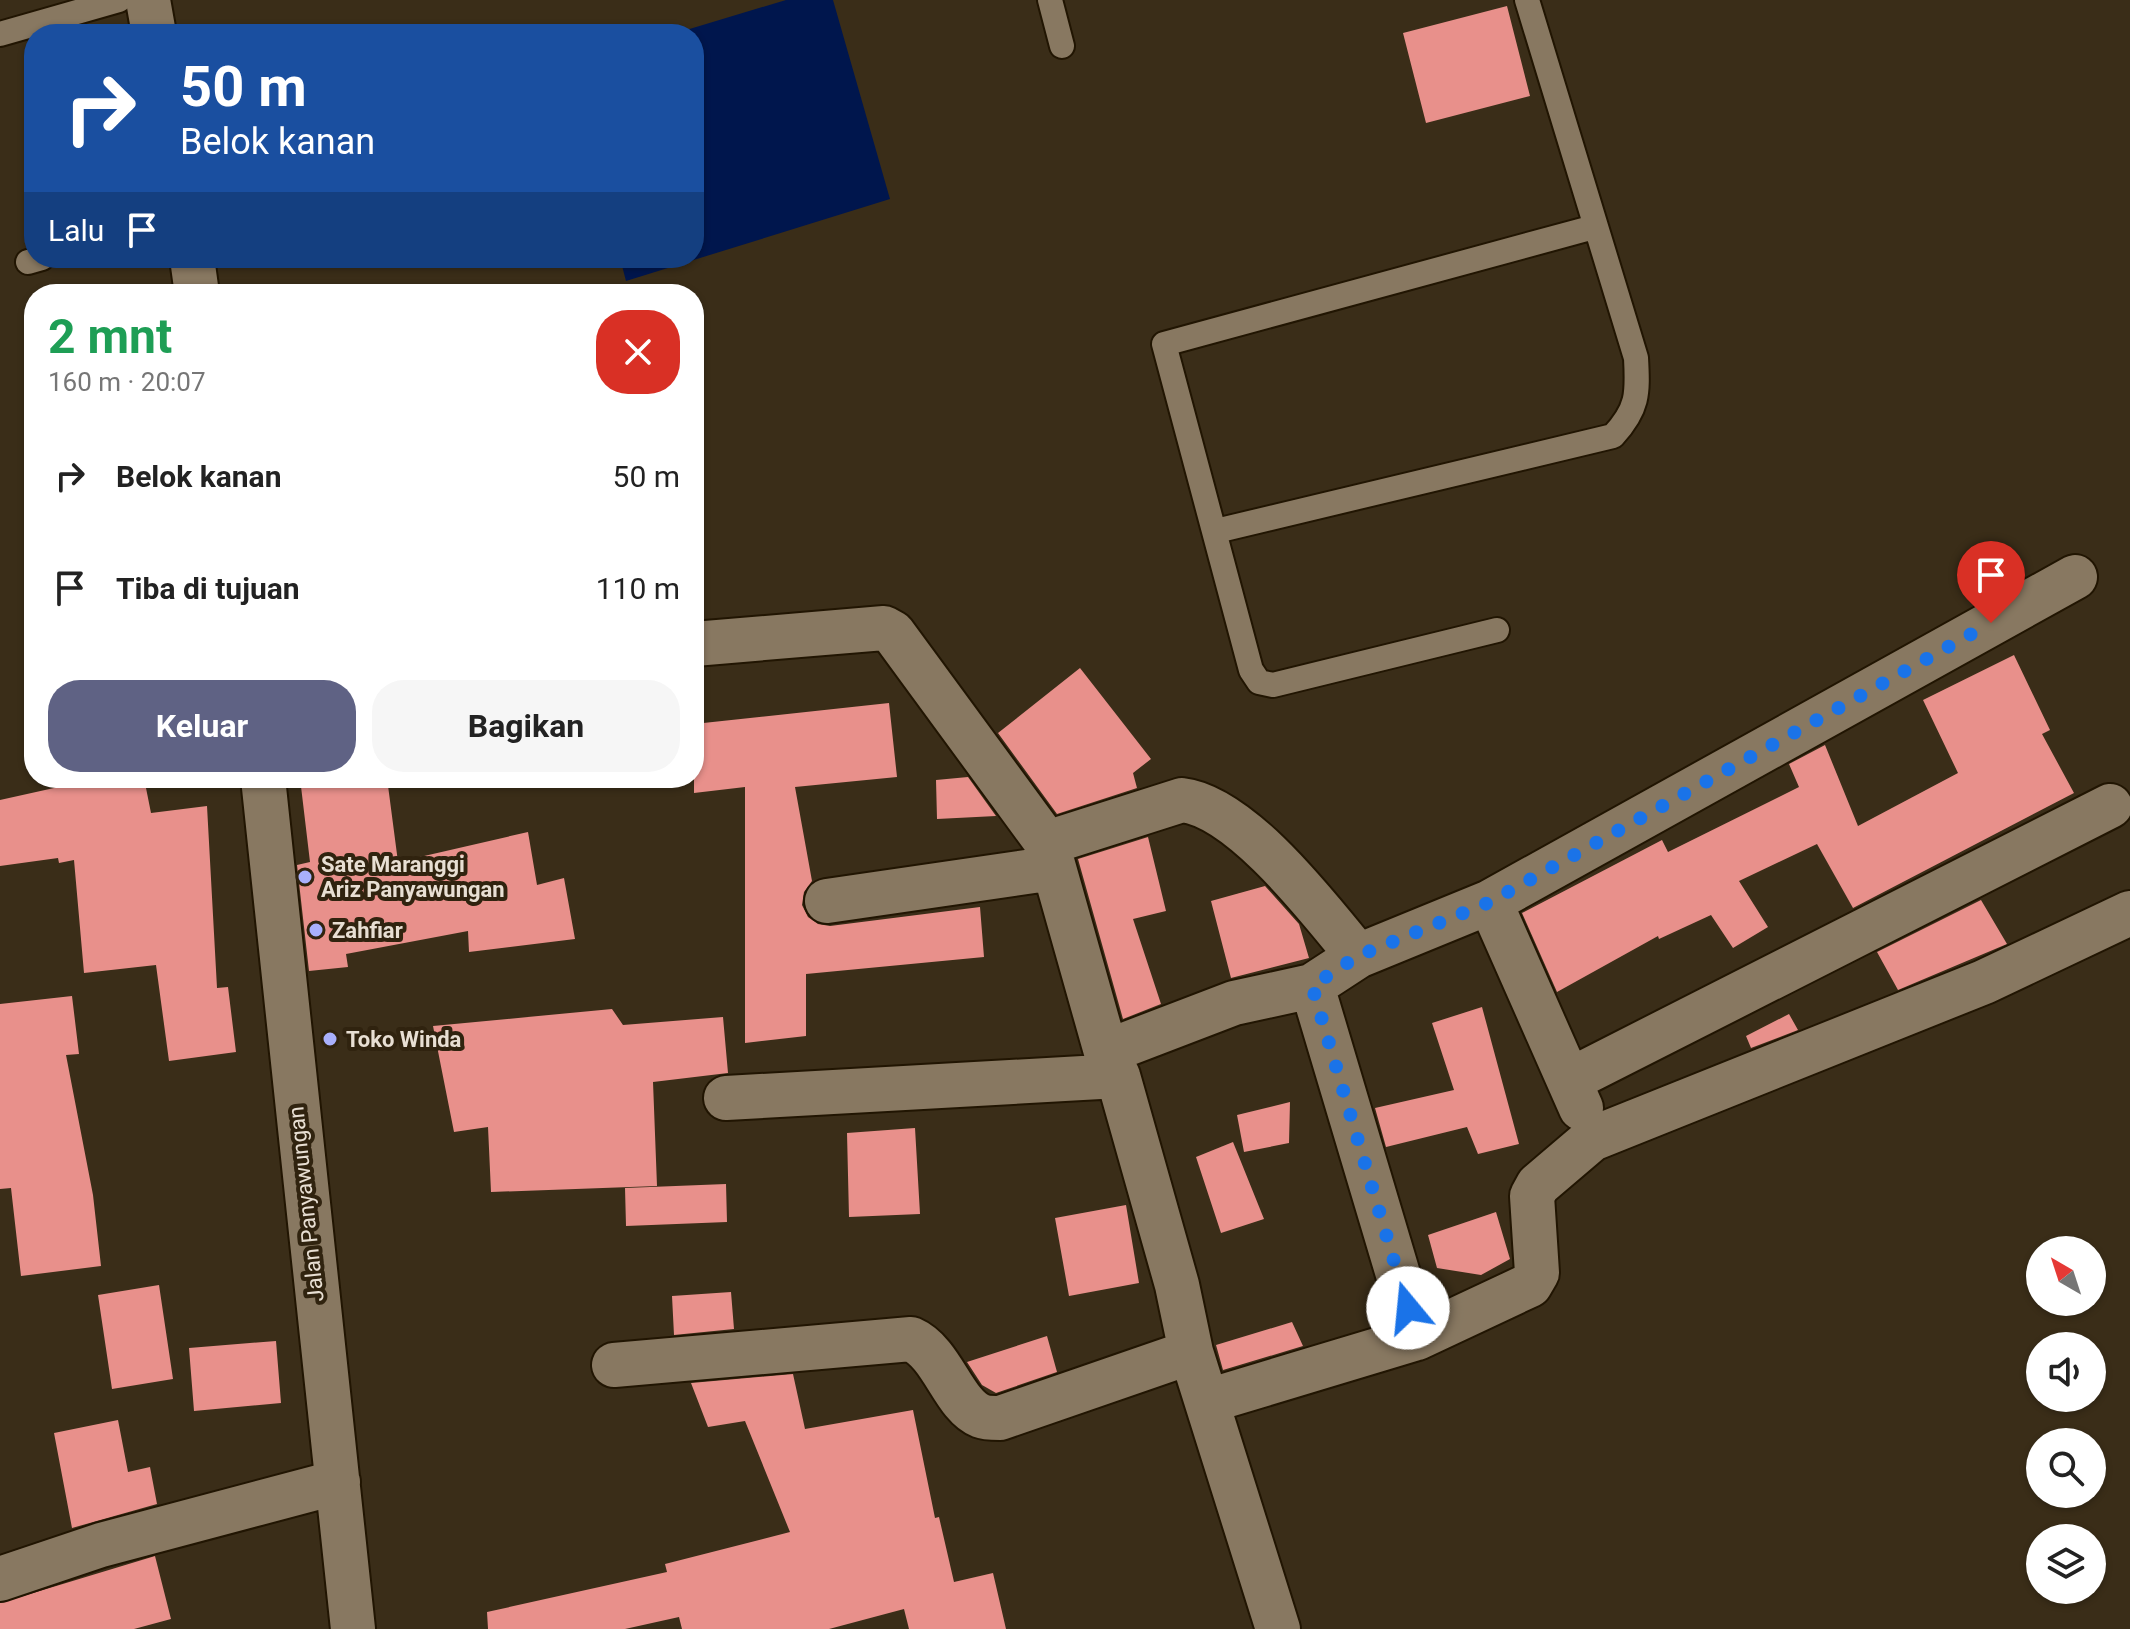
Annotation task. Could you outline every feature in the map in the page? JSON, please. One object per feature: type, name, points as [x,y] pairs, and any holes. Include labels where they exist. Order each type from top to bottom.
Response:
[{"type":"street","points":[[148,0],[152,24]]},
{"type":"street","points":[[726,1098],[1112,1064],[1234,1003],[1312,986],[1358,956],[1490,902],[2075,577]]},
{"type":"street","points":[[704,643],[884,628],[893,633],[1050,856],[1177,1285],[1191,1352],[1278,1629]]},
{"type":"street","name":"Jalan Panyawungan","points":[[264,788],[353,1629]]},
{"type":"street","points":[[827,901],[1050,856],[1182,800],[1200,802],[1220,813],[1296,881],[1358,956]]},
{"type":"street","points":[[1570,1080],[2110,806]]},
{"type":"street","points":[[1490,902],[1570,1080],[1592,1139]]},
{"type":"street","points":[[1208,1401],[1417,1338],[1530,1285],[1537,1273],[1532,1196],[1538,1185],[1592,1139],[1984,982],[2130,913]]},
{"type":"street","points":[[1312,986],[1417,1338]]},
{"type":"street","points":[[614,1365],[911,1339],[936,1360],[970,1408],[981,1416],[1000,1418],[1191,1352]]},
{"type":"street","points":[[0,1579],[101,1545],[338,1482]]},
{"type":"lane","points":[[35,24],[119,0]]},
{"type":"lane","points":[[1050,0],[1062,46]]},
{"type":"lane","points":[[1216,531],[1613,436],[1631,416],[1638,389],[1636,358],[1527,0]]},
{"type":"lane","points":[[0,34],[24,27]]},
{"type":"lane","points":[[1497,630],[1273,685],[1259,682],[1251,670],[1164,344],[1594,227]]},
{"type":"shaded area","points":[[786,0],[833,0],[890,199],[704,257],[704,25]]},
{"type":"shaded area","points":[[623,268],[668,268],[626,281]]},
{"type":"building","points":[[1507,6],[1530,96],[1426,123],[1403,33]]},
{"type":"building","points":[[2014,655],[2050,730],[2042,734],[2074,793],[1853,908],[1817,844],[1739,881],[1768,927],[1733,948],[1711,915],[1659,939],[1658,936],[1557,992],[1522,913],[1662,840],[1668,852],[1799,787],[1789,764],[1825,745],[1858,826],[1958,773],[1923,700]]},
{"type":"building","points":[[1080,668],[1151,759],[1133,773],[1137,788],[1057,814],[998,733]]},
{"type":"building","points":[[889,703],[897,777],[795,787],[812,881],[804,892],[802,905],[808,917],[818,924],[830,926],[980,907],[984,957],[806,974],[806,1036],[745,1043],[745,787],[694,793],[694,788],[704,788],[704,723]]},
{"type":"building","points":[[968,777],[996,816],[937,819],[936,780]]},
{"type":"building","points":[[54,788],[146,788],[151,813],[207,806],[217,988],[228,987],[236,1052],[169,1061],[156,965],[84,973],[74,860],[59,863],[58,858],[0,866],[0,800]]},
{"type":"building","points":[[301,788],[388,788],[398,862],[528,832],[537,885],[564,878],[575,939],[469,952],[468,931],[346,954],[348,967],[309,971],[297,865],[310,862]]},
{"type":"building","points":[[1148,837],[1166,911],[1133,919],[1161,1004],[1123,1019],[1078,859]]},
{"type":"building","points":[[1265,886],[1299,924],[1309,958],[1231,978],[1211,901]]},
{"type":"building","points":[[1981,900],[2007,944],[1898,990],[1877,952]]},
{"type":"building","points":[[72,996],[79,1054],[66,1055],[93,1195],[101,1266],[21,1276],[11,1188],[0,1189],[0,1004]]},
{"type":"building","points":[[1482,1007],[1519,1144],[1478,1154],[1467,1127],[1386,1147],[1375,1108],[1454,1090],[1432,1023]]},
{"type":"building","points":[[612,1009],[623,1025],[723,1017],[728,1073],[653,1082],[657,1186],[491,1192],[488,1127],[454,1132],[433,1026]]},
{"type":"building","points":[[1789,1014],[1798,1030],[1751,1048],[1746,1036]]},
{"type":"building","points":[[1290,1102],[1289,1143],[1244,1152],[1237,1115]]},
{"type":"building","points":[[915,1128],[920,1214],[849,1217],[847,1133]]},
{"type":"building","points":[[1233,1142],[1264,1219],[1221,1233],[1196,1157]]},
{"type":"building","points":[[726,1184],[727,1222],[626,1226],[625,1188]]},
{"type":"building","points":[[1126,1205],[1139,1283],[1069,1296],[1055,1218]]},
{"type":"building","points":[[1496,1212],[1510,1259],[1481,1275],[1437,1268],[1428,1235]]},
{"type":"building","points":[[159,1285],[173,1379],[112,1389],[98,1295]]},
{"type":"building","points":[[731,1292],[734,1329],[674,1335],[672,1296]]},
{"type":"building","points":[[1292,1322],[1303,1346],[1223,1370],[1216,1345]]},
{"type":"building","points":[[1047,1336],[1057,1372],[996,1393],[982,1385],[967,1362]]},
{"type":"building","points":[[276,1341],[281,1403],[194,1411],[189,1348]]},
{"type":"building","points":[[793,1374],[805,1429],[913,1410],[935,1518],[939,1517],[954,1582],[993,1573],[1006,1629],[909,1629],[904,1609],[829,1629],[682,1629],[679,1617],[625,1629],[488,1629],[487,1612],[667,1572],[665,1564],[790,1532],[745,1421],[708,1427],[691,1383]]},
{"type":"building","points":[[118,1420],[128,1472],[150,1467],[157,1504],[72,1528],[54,1433]]},
{"type":"building","points":[[155,1556],[171,1619],[134,1629],[0,1629],[0,1603]]},
{"type":"place","name":"Sate Maranggi Ariz Panyawungan","points":[[305,877]]},
{"type":"place","name":"Zahfiar","points":[[316,930]]},
{"type":"place","name":"Toko Winda","points":[[330,1039]]},
{"type":"route","points":[[1408,1308],[1312,986],[1358,956],[1490,902],[1991,623]]}]
